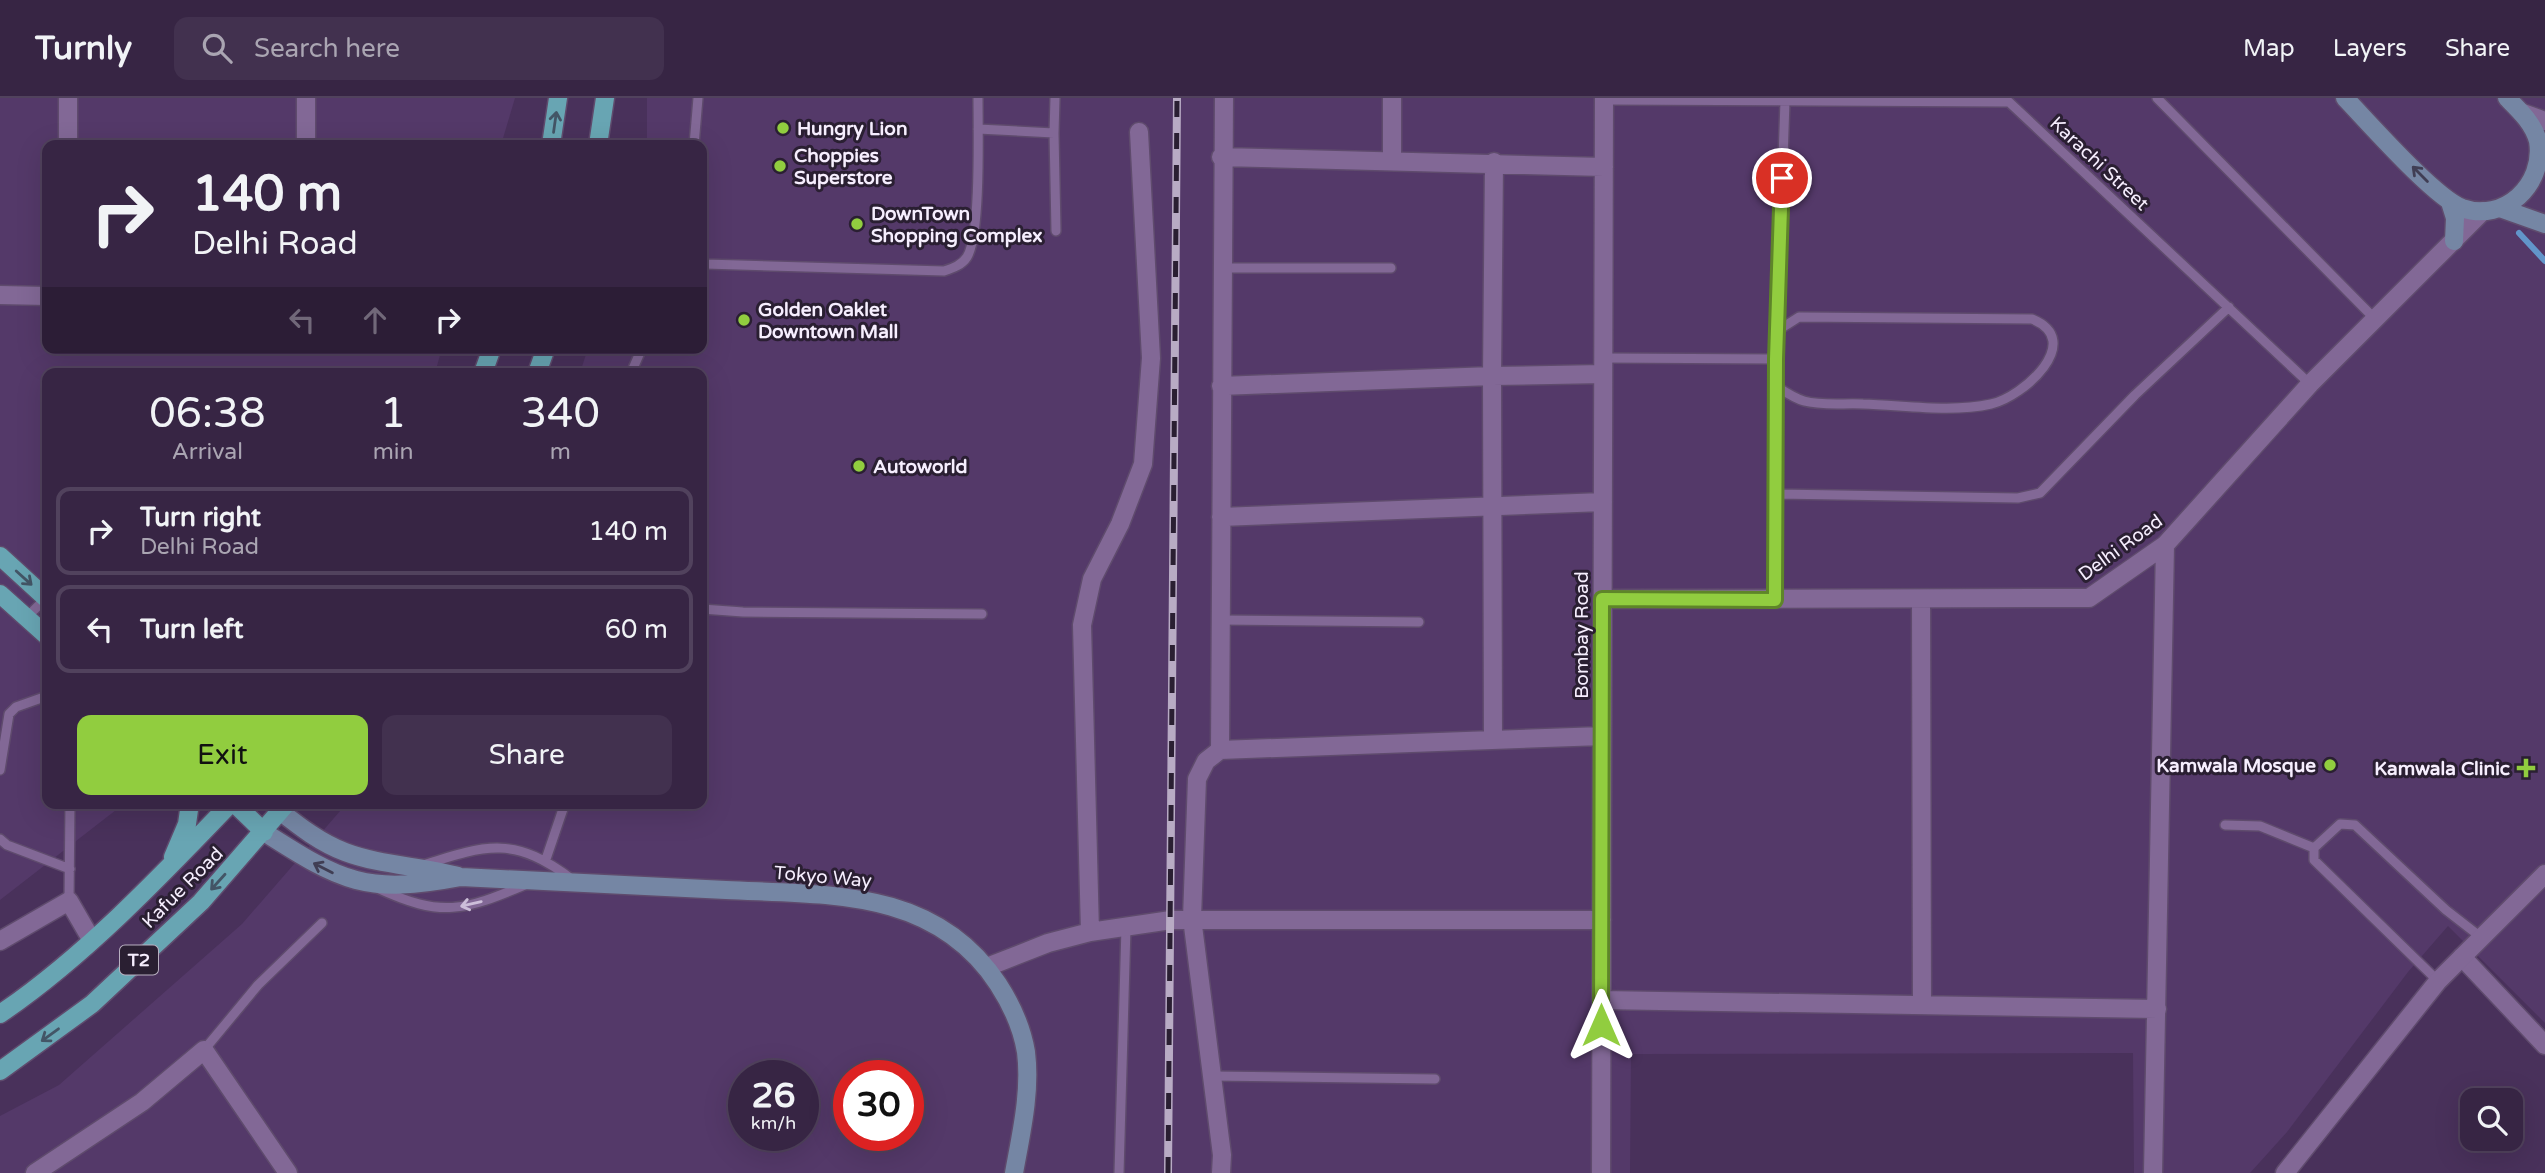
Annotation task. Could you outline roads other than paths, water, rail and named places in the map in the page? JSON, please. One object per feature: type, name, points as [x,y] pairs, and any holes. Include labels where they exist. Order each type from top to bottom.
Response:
[{"type":"main road","points":[[552,140],[558,98]]},
{"type":"main road","points":[[599,140],[605,98]]},
{"type":"main road","points":[[2345,98],[2450,202],[2455,218],[2454,241]]},
{"type":"main road","points":[[2492,209],[2521,196],[2542,164],[2535,132],[2523,114],[2507,98]]},
{"type":"main road","points":[[2450,202],[2492,209],[2545,223]]},
{"type":"main road","points":[[0,556],[42,594]]},
{"type":"main road","points":[[0,594],[42,632]]},
{"type":"main road","points":[[167,870],[187,824],[189,809]]},
{"type":"main road","name":"Kafue Road","points":[[0,1014],[33,991],[91,939],[167,870],[226,809]]},
{"type":"main road","points":[[239,809],[264,832]]},
{"type":"main road","name":"Kafue Road","points":[[0,1071],[92,1004],[201,902],[264,832],[278,809]]},
{"type":"main road","name":"Tokyo Way","points":[[283,809],[304,830],[345,852],[421,866],[461,877],[872,900],[938,924],[987,967],[1017,1018],[1026,1052],[1026,1100],[1014,1173]]},
{"type":"main road","name":"Tokyo Way","points":[[264,832],[331,872],[368,884],[420,885],[461,877]]},
{"type":"street","points":[[68,98],[68,140]]},
{"type":"street","points":[[306,98],[306,140]]},
{"type":"street","points":[[1220,750],[1221,157],[1224,98]]},
{"type":"street","points":[[1392,98],[1392,160]]},
{"type":"street","name":"Bombay Road","points":[[1601,1173],[1604,99]]},
{"type":"street","points":[[2523,114],[2545,121]]},
{"type":"street","points":[[1090,932],[1082,625],[1092,579],[1120,524],[1143,464],[1151,358],[1139,132]]},
{"type":"street","points":[[1221,157],[1494,162],[1604,167]]},
{"type":"street","points":[[1493,740],[1494,162]]},
{"type":"street","name":"Delhi Road","points":[[1602,599],[2090,598],[2165,545],[2310,384],[2454,241],[2492,209]]},
{"type":"street","points":[[0,295],[42,296]]},
{"type":"street","points":[[1221,386],[1492,376],[1603,366]]},
{"type":"street","points":[[1221,517],[1603,502]]},
{"type":"street","points":[[2153,1173],[2165,545]]},
{"type":"street","points":[[1921,599],[1922,1005]]},
{"type":"street","points":[[1222,1173],[1192,918],[1197,779],[1206,761],[1220,750],[1602,736]]},
{"type":"street","points":[[2285,1173],[2438,981],[2545,874]]},
{"type":"street","points":[[0,941],[69,901],[91,939]]},
{"type":"street","points":[[987,967],[1048,943],[1090,932],[1192,918],[1602,920]]},
{"type":"street","points":[[2462,957],[2545,1045]]},
{"type":"street","points":[[1601,1000],[2157,1009]]},
{"type":"street","points":[[35,1173],[142,1102],[204,1050],[288,1173]]},
{"type":"lane","points":[[694,140],[698,98]]},
{"type":"lane","points":[[707,264],[848,270],[944,271],[957,267],[968,256],[978,197],[978,98]]},
{"type":"lane","points":[[1055,98],[1056,231]]},
{"type":"lane","points":[[2157,98],[2375,319]]},
{"type":"lane","name":"Karachi Street","points":[[1604,99],[2009,102],[2310,384]]},
{"type":"lane","points":[[1775,600],[1776,359],[1785,101]]},
{"type":"lane","points":[[978,129],[1054,133]]},
{"type":"lane","points":[[1221,268],[1391,268]]},
{"type":"lane","points":[[1776,494],[2018,498],[2040,493],[2135,395],[2229,307]]},
{"type":"lane","points":[[1776,386],[1807,402],[1964,407],[1991,404],[2016,394],[2041,370],[2052,353],[2053,336],[2047,325],[2032,319],[1799,317],[1777,331]]},
{"type":"lane","points":[[1603,366],[1776,359]]},
{"type":"lane","points":[[26,618],[42,603]]},
{"type":"lane","points":[[707,609],[982,614]]},
{"type":"lane","points":[[1220,620],[1419,622]]},
{"type":"lane","points":[[0,770],[9,714],[16,707],[42,697]]},
{"type":"lane","points":[[69,901],[70,809]]},
{"type":"lane","points":[[546,859],[563,809]]},
{"type":"lane","points":[[2438,981],[2314,860],[2314,848],[2340,824],[2355,825],[2446,910],[2482,938]]},
{"type":"lane","points":[[2225,825],[2260,826],[2314,848]]},
{"type":"lane","points":[[0,839],[7,845],[70,869]]},
{"type":"lane","points":[[421,866],[484,848],[526,851],[546,859],[576,883]]},
{"type":"lane","points":[[368,884],[413,905],[449,908],[493,899],[535,881]]},
{"type":"lane","points":[[204,1050],[258,985],[322,923]]},
{"type":"lane","points":[[1119,1173],[1126,928]]},
{"type":"lane","points":[[1212,1076],[1435,1079]]},
{"type":"waterway","points":[[2519,233],[2545,261]]},
{"type":"railway","points":[[1168,1173],[1177,98]]},
{"type":"place","name":"Hungry Lion","points":[[783,128]]},
{"type":"place","name":"Choppies Superstore","points":[[780,166]]},
{"type":"place","name":"DownTown Shopping Complex","points":[[857,224]]},
{"type":"place","name":"Golden Oaklet Downtown Mall","points":[[744,320]]},
{"type":"place","name":"Autoworld","points":[[859,466]]},
{"type":"place","name":"Kamwala Mosque","points":[[2330,765]]},
{"type":"place","name":"Kamwala Clinic","points":[[2526,768]]}]
